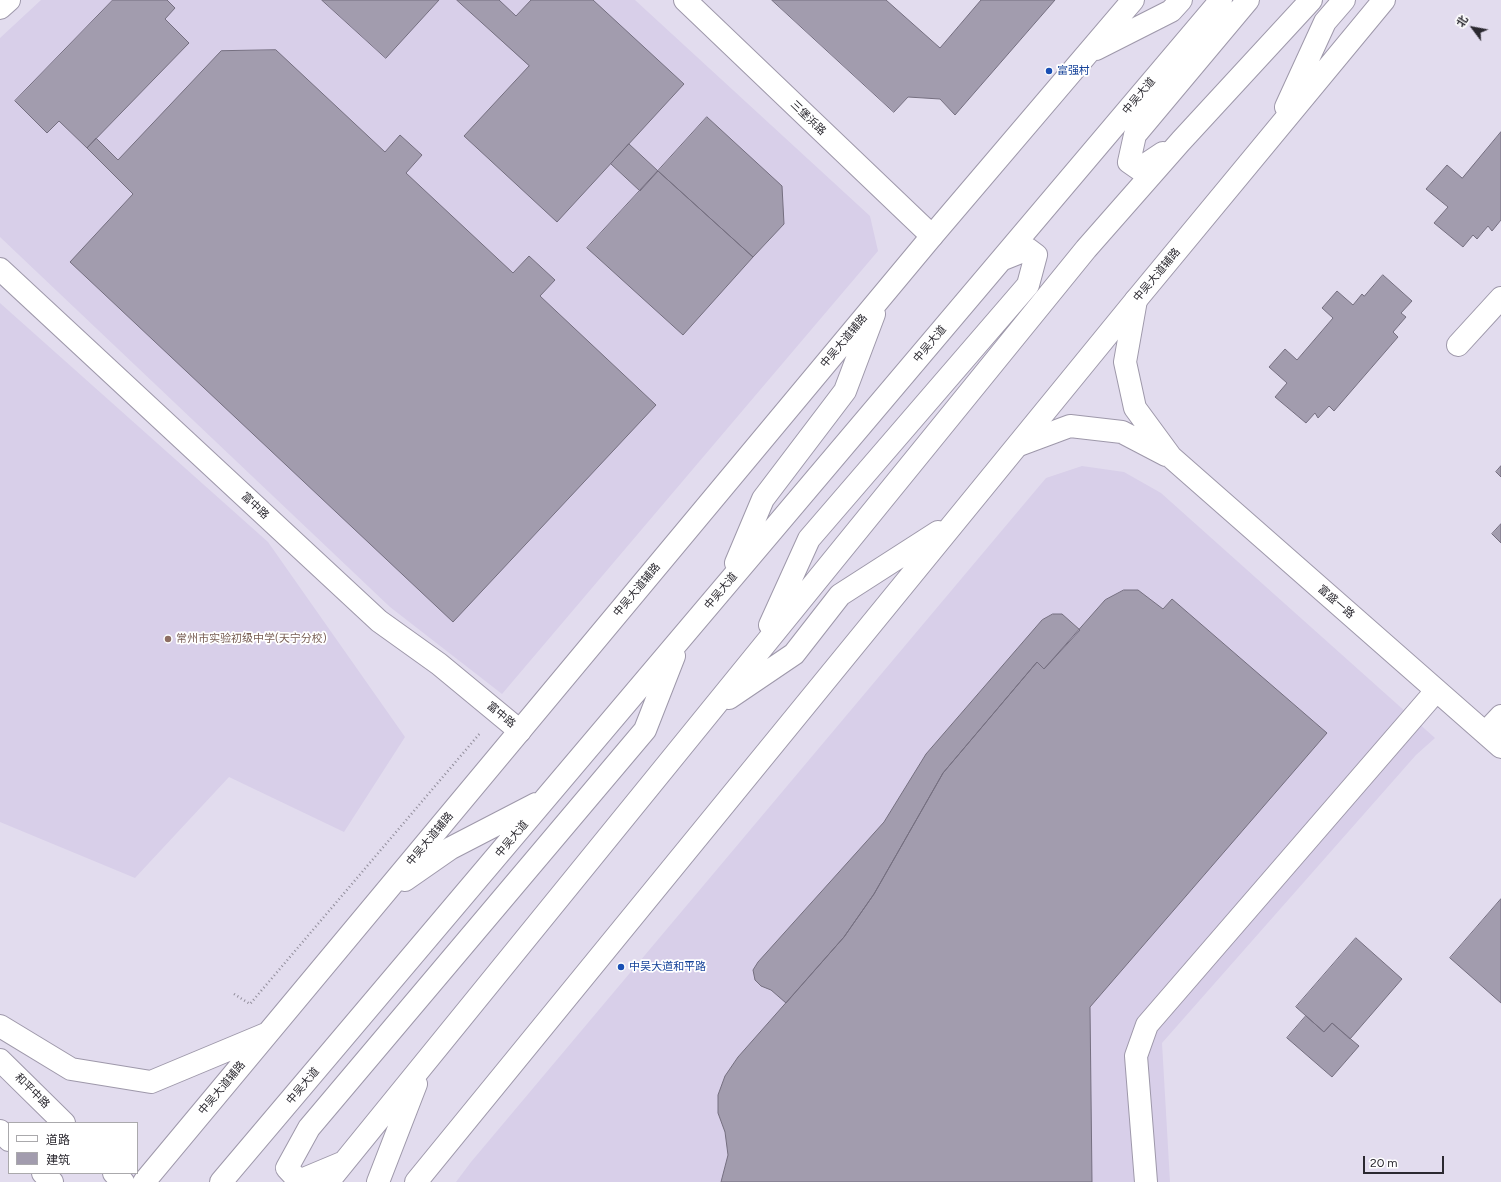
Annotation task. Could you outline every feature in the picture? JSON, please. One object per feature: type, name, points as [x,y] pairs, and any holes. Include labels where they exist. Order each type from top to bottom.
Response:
[{"type":"main road","points":[[0,8],[9,0]]},
{"type":"main road","name":"三堡浜路","points":[[684,0],[932,236]]},
{"type":"main road","name":"中吴大道辅路","points":[[144,1182],[881,296],[1133,0]]},
{"type":"main road","points":[[1087,54],[1171,11],[1181,0]]},
{"type":"main road","name":"中吴大道","points":[[221,1182],[1221,0]]},
{"type":"main road","points":[[1181,141],[1139,169],[1129,162],[1135,135],[1248,0]]},
{"type":"main road","points":[[328,1182],[1086,249],[1181,141],[1311,0]]},
{"type":"main road","points":[[1273,135],[1325,22],[1344,0]]},
{"type":"main road","name":"中吴大道辅路","points":[[416,1182],[1136,300],[1384,0]]},
{"type":"main road","points":[[757,653],[809,539],[1028,285],[1036,255],[1028,249],[1001,260]]},
{"type":"main road","name":"富中路","points":[[0,269],[379,621],[439,664],[520,731]]},
{"type":"main road","points":[[727,584],[763,499],[845,391],[881,296]]},
{"type":"main road","points":[[1458,345],[1501,298]]},
{"type":"main road","points":[[1136,300],[1125,362],[1135,408],[1171,457]]},
{"type":"main road","points":[[1019,444],[1070,426],[1122,432],[1171,457]]},
{"type":"main road","name":"富盛一路","points":[[1171,457],[1493,740]]},
{"type":"main road","points":[[709,712],[794,654],[840,595],[956,521]]},
{"type":"main road","points":[[346,1161],[299,1181],[287,1168],[309,1128],[645,730],[680,640]]},
{"type":"main road","points":[[1146,1182],[1136,1056],[1147,1025],[1436,691]]},
{"type":"main road","points":[[1493,740],[1501,716]]},
{"type":"main road","points":[[383,895],[451,848],[546,799]]},
{"type":"main road","points":[[0,1026],[71,1069],[151,1082],[269,1033]]},
{"type":"main road","name":"和平中路","points":[[0,1060],[63,1122]]},
{"type":"main road","points":[[378,1182],[424,1064]]},
{"type":"main road","points":[[0,1131],[8,1139]]},
{"type":"main road","points":[[44,1174],[52,1182]]},
{"type":"main road","points":[[115,1174],[123,1182]]},
{"type":"path","points":[[234,994],[250,1004],[482,731]]},
{"type":"shaded area","points":[[41,0],[635,0],[870,216],[878,251],[502,694],[390,607],[0,237],[0,38]]},
{"type":"shaded area","name":"常州市实验初级中学(天宁分校)","points":[[0,303],[268,542],[405,737],[344,832],[229,777],[135,878],[0,822]]},
{"type":"shaded area","points":[[1082,466],[1124,472],[1161,493],[1435,738],[1416,755],[1162,1043],[1170,1182],[456,1182],[471,1162],[1046,478]]},
{"type":"building","points":[[113,0],[167,0],[175,8],[165,19],[189,43],[87,148],[59,121],[47,133],[15,101]]},
{"type":"building","points":[[322,0],[439,0],[386,58]]},
{"type":"building","points":[[457,0],[499,0],[516,16],[531,0],[593,0],[684,84],[557,222],[464,136],[529,66]]},
{"type":"building","points":[[772,0],[886,0],[940,48],[981,0],[1055,0],[955,115],[940,99],[908,97],[894,112]]},
{"type":"building","points":[[276,50],[385,152],[400,135],[422,155],[406,173],[513,273],[529,256],[555,280],[540,296],[656,405],[453,622],[70,262],[133,194],[87,148],[96,138],[118,160],[221,51]]},
{"type":"building","points":[[707,117],[782,186],[784,224],[753,257],[658,171]]},
{"type":"building","points":[[1501,132],[1501,220],[1492,231],[1488,226],[1477,239],[1473,235],[1463,247],[1434,223],[1448,207],[1426,189],[1447,165],[1462,178]]},
{"type":"building","points":[[629,144],[658,171],[640,191],[611,164]]},
{"type":"building","points":[[658,171],[753,257],[683,335],[587,248]]},
{"type":"building","points":[[1383,275],[1412,301],[1401,313],[1406,317],[1393,332],[1398,337],[1334,411],[1329,406],[1318,418],[1315,413],[1306,423],[1275,397],[1287,383],[1269,367],[1285,349],[1297,360],[1333,318],[1322,308],[1337,291],[1353,305],[1362,294],[1364,296]]},
{"type":"building","points":[[1501,466],[1501,477],[1496,472]]},
{"type":"building","points":[[1501,524],[1501,543],[1492,534]]},
{"type":"building","points":[[1124,590],[1138,590],[1163,609],[1172,599],[1327,733],[1090,1007],[1092,1182],[721,1182],[728,1155],[725,1132],[718,1113],[718,1095],[725,1076],[738,1057],[844,937],[874,894],[943,773],[1037,662],[1044,669],[1105,600]]},
{"type":"building","points":[[1053,614],[1062,614],[1080,630],[1044,669],[1037,662],[943,773],[874,894],[844,937],[786,1003],[771,990],[761,986],[755,980],[753,970],[758,962],[884,822],[926,754],[1042,620]]},
{"type":"building","points":[[1501,899],[1501,1003],[1450,958]]},
{"type":"building","points":[[1356,938],[1402,979],[1350,1039],[1332,1023],[1324,1032],[1296,1007]]},
{"type":"building","points":[[1306,1016],[1324,1032],[1332,1023],[1359,1046],[1332,1077],[1287,1038]]},
{"type":"place","name":"富强村","points":[[1049,71]]},
{"type":"place","name":"常州市实验初级中学(天宁分校)","points":[[168,639]]},
{"type":"place","name":"中吴大道和平路","points":[[621,967]]}]
